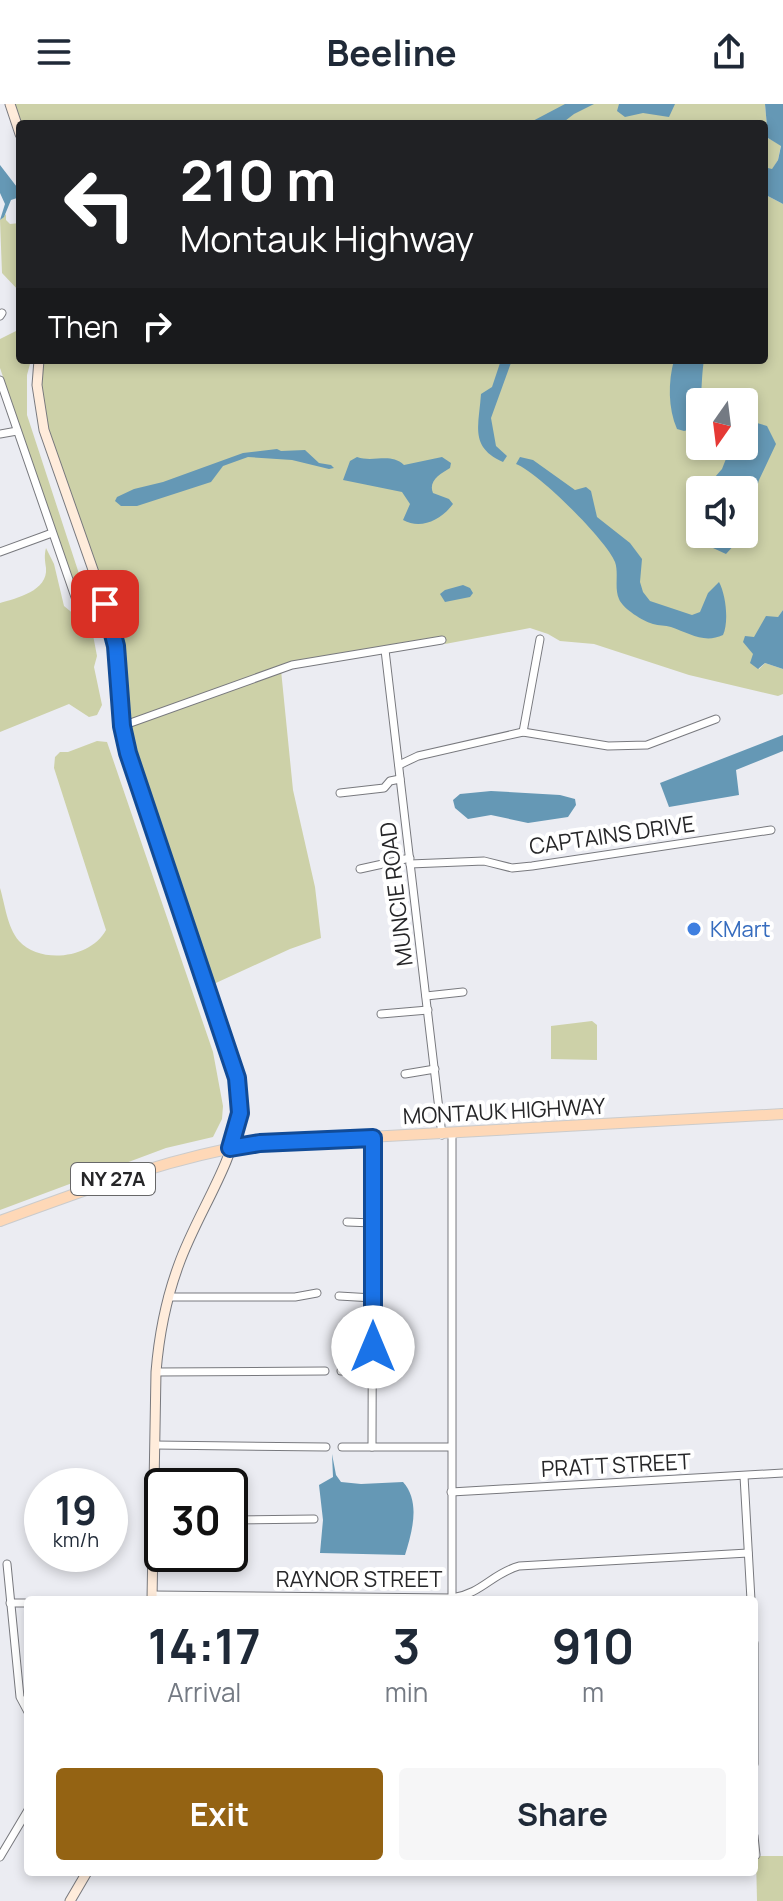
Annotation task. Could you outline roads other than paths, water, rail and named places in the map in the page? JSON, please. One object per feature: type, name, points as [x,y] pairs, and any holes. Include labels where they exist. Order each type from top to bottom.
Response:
[{"type":"main road","points":[[39,364],[37,385],[44,430],[105,604],[118,659],[122,726],[128,753],[237,1078],[240,1113],[230,1148],[180,1261],[159,1335],[156,1468]]},
{"type":"main road","name":"MONTAUK HIGHWAY","points":[[0,1221],[135,1171],[260,1143],[783,1114]]},
{"type":"main road","points":[[152,1596],[154,1572]]},
{"type":"main road","points":[[70,1901],[85,1876]]},
{"type":"street","points":[[0,380],[79,603],[87,606],[105,604]]},
{"type":"street","points":[[0,434],[17,431]]},
{"type":"street","points":[[0,552],[52,533]]},
{"type":"street","points":[[523,732],[540,639]]},
{"type":"street","points":[[122,726],[292,665],[442,640]]},
{"type":"street","name":"MUNCIE ROAD","points":[[385,650],[435,1069],[447,1134],[452,1596]]},
{"type":"street","points":[[399,765],[418,756],[523,732],[608,746],[647,745],[716,719]]},
{"type":"street","points":[[384,788],[390,781],[400,779]]},
{"type":"street","points":[[340,793],[384,788],[402,794]]},
{"type":"street","name":"CAPTAINS DRIVE","points":[[360,869],[410,861],[484,861],[512,868],[771,830]]},
{"type":"street","points":[[426,996],[463,992]]},
{"type":"street","points":[[381,1014],[428,1010]]},
{"type":"street","points":[[405,1074],[435,1069]]},
{"type":"street","points":[[372,1447],[373,1138]]},
{"type":"street","points":[[347,1222],[373,1223]]},
{"type":"street","points":[[168,1297],[295,1297],[317,1293]]},
{"type":"street","points":[[339,1296],[373,1298]]},
{"type":"street","points":[[156,1372],[325,1371]]},
{"type":"street","points":[[341,1371],[373,1371]]},
{"type":"street","points":[[155,1445],[326,1447]]},
{"type":"street","points":[[342,1447],[450,1447]]},
{"type":"street","name":"PRATT STREET","points":[[451,1492],[783,1473]]},
{"type":"street","points":[[744,1476],[751,1596]]},
{"type":"street","points":[[248,1520],[314,1519]]},
{"type":"street","name":"RAYNOR STREET","points":[[463,1596],[479,1590],[504,1570],[519,1566],[748,1553]]},
{"type":"street","points":[[7,1564],[20,1697],[24,1704]]},
{"type":"street","points":[[10,1603],[24,1603]]},
{"type":"street","points":[[0,1857],[24,1817]]},
{"type":"water","points":[[565,104],[594,104],[566,120],[535,120]]},
{"type":"water","points":[[619,104],[675,104],[669,117],[643,113],[625,117],[617,111]]},
{"type":"water","points":[[765,104],[783,104],[783,204],[768,196],[768,168],[772,169],[778,160],[781,146],[768,138]]},
{"type":"water","points":[[0,165],[16,186],[16,198],[11,200],[0,220],[5,204],[0,193]]},
{"type":"water","points":[[500,364],[511,364],[491,418],[496,446],[507,456],[503,462],[485,449],[478,434],[481,394],[492,387]]},
{"type":"water","points":[[673,364],[704,364],[702,388],[686,388],[686,430],[677,429],[674,421],[670,386]]},
{"type":"water","points":[[758,423],[767,426],[776,444],[758,483],[758,476],[716,476],[726,460],[758,460]]},
{"type":"water","points":[[305,450],[319,463],[334,468],[292,460],[248,457],[223,466],[211,482],[137,506],[121,506],[115,501],[134,489],[163,482],[243,453]]},
{"type":"water","points":[[357,457],[393,459],[404,465],[442,457],[451,463],[450,468],[436,478],[432,489],[433,493],[449,499],[453,504],[443,515],[424,524],[403,520],[410,504],[402,492],[343,480],[350,461]]},
{"type":"water","points":[[520,457],[533,460],[575,490],[586,487],[591,491],[597,517],[630,543],[642,559],[640,582],[650,601],[692,615],[700,612],[708,593],[719,582],[726,608],[723,635],[697,637],[671,627],[655,625],[629,611],[618,595],[616,566],[609,552],[555,493],[516,464]]},
{"type":"water","points":[[713,548],[731,548],[726,554]]},
{"type":"water","points":[[463,585],[473,593],[470,597],[445,602],[440,594]]},
{"type":"water","points":[[783,610],[783,669],[765,663],[758,669],[750,663],[753,654],[743,642],[745,636],[754,637],[766,616],[778,617]]},
{"type":"water","points":[[783,735],[783,751],[736,770],[739,795],[669,807],[660,783]]},
{"type":"water","points":[[491,791],[560,795],[575,799],[576,805],[568,817],[528,823],[491,815],[468,819],[455,808],[453,800],[460,794]]},
{"type":"water","points":[[332,1454],[336,1475],[341,1482],[403,1482],[409,1490],[413,1508],[412,1527],[405,1555],[320,1553],[323,1520],[319,1485],[333,1477]]},
{"type":"place","name":"KMart","points":[[694,929]]}]
